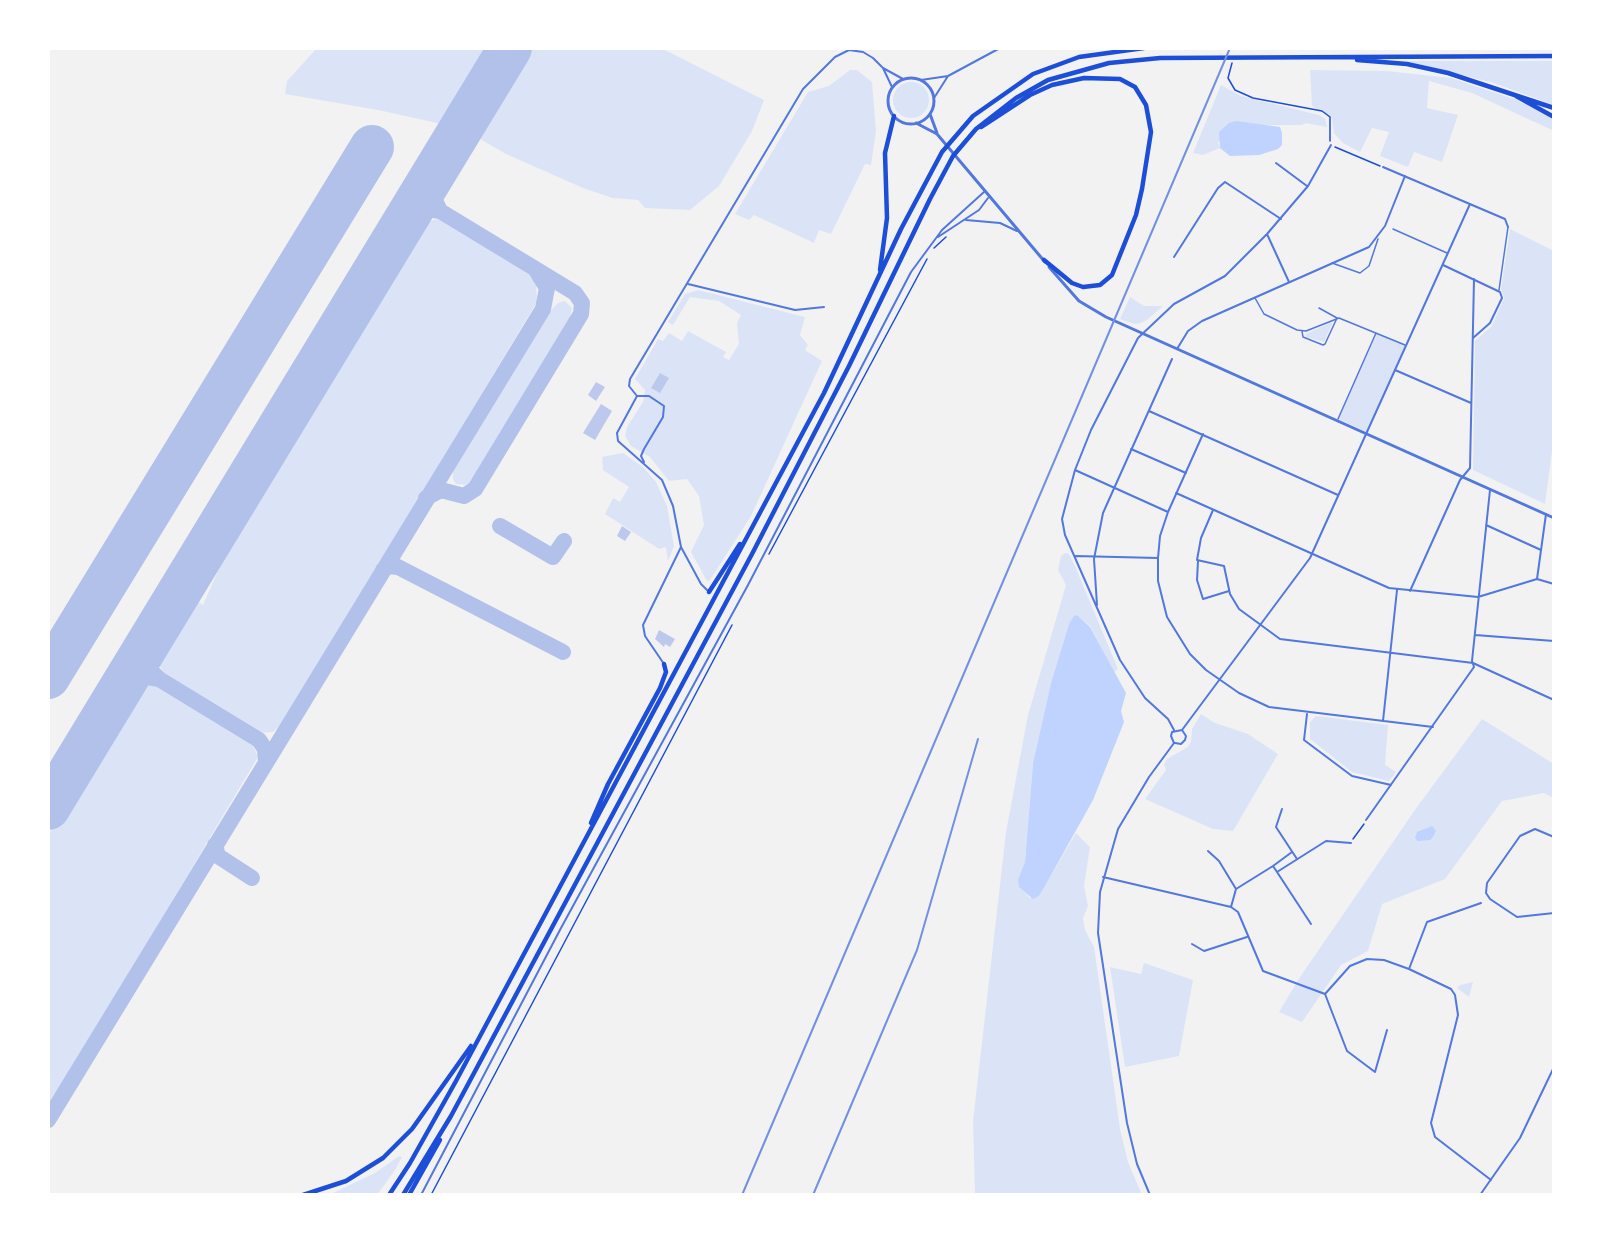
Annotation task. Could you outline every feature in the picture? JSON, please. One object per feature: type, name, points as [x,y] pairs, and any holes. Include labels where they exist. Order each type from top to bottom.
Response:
[{"type":"highway","points":[[389,1195],[410,1163],[482,1032],[824,393],[879,275],[942,152],[973,116],[1017,83],[1079,57],[1144,48]]},
{"type":"highway","points":[[403,1195],[451,1116],[752,554],[844,376],[924,209],[953,156],[976,129],[1031,89],[1063,74],[1093,66],[1160,58],[1554,56]]},
{"type":"highway","points":[[1329,57],[1421,67],[1494,86],[1554,108]]},
{"type":"highway","points":[[976,129],[1030,95],[1052,85],[1077,79],[1098,76],[1120,79],[1136,87],[1142,96],[1151,125],[1149,156],[1136,215],[1115,270],[1100,285],[1083,287],[1072,283],[1044,260]]},
{"type":"highway","points":[[1494,86],[1554,117]]},
{"type":"highway","points":[[879,275],[887,218],[885,153],[894,116]]},
{"type":"highway","points":[[710,592],[755,522]]},
{"type":"highway","points":[[574,860],[608,784],[663,682],[666,672],[664,664]]},
{"type":"highway","points":[[303,1195],[359,1174],[398,1144],[424,1114],[482,1032]]},
{"type":"highway","points":[[409,1195],[436,1150],[451,1116]]},
{"type":"street","points":[[637,396],[629,386],[630,379],[802,89],[819,70],[835,57],[849,50],[867,53],[883,68],[903,79],[921,80],[948,76],[1000,48]]},
{"type":"street","points":[[883,68],[892,87]]},
{"type":"street","points":[[937,134],[930,114],[934,98],[948,76]]},
{"type":"street","points":[[903,79],[892,87],[888,102],[894,116],[904,123],[925,125],[937,134],[988,198],[1084,305],[1142,334],[1366,432],[1554,518]]},
{"type":"street","points":[[921,80],[928,84],[934,98]]},
{"type":"street","points":[[916,123],[930,114]]},
{"type":"street","points":[[1174,730],[1168,719],[1145,698],[1120,660],[1074,556],[1062,524],[1075,470],[1098,415],[1142,334],[1174,304],[1225,276],[1267,234],[1308,186],[1331,145]]},
{"type":"street","points":[[1276,163],[1308,186]]},
{"type":"street","points":[[1383,167],[1505,219],[1508,227]]},
{"type":"street","points":[[1177,349],[1188,331],[1197,323],[1369,247],[1378,239],[1405,176]]},
{"type":"street","points":[[1174,257],[1218,188],[1225,182],[1281,219]]},
{"type":"street","points":[[421,1195],[911,272],[933,240],[984,192]]},
{"type":"street","points":[[933,240],[979,210],[988,198]]},
{"type":"street","points":[[1182,730],[1312,555],[1470,204]]},
{"type":"street","points":[[963,220],[1000,223],[1017,231]]},
{"type":"street","points":[[1267,234],[1289,282]]},
{"type":"street","points":[[1443,265],[1499,291],[1502,298],[1490,323],[1473,338]]},
{"type":"street","points":[[1410,591],[1460,480],[1465,477],[1470,468],[1474,279]]},
{"type":"street","points":[[688,284],[795,310],[824,307]]},
{"type":"street","points":[[1097,608],[1095,557],[1100,523],[1112,487],[1172,360]]},
{"type":"street","points":[[1395,370],[1471,403]]},
{"type":"street","points":[[637,396],[617,433],[622,447],[662,480],[672,501],[681,547],[701,584],[710,592]]},
{"type":"street","points":[[637,396],[649,396],[664,406],[663,417],[641,456],[645,464]]},
{"type":"street","points":[[1149,411],[1339,495]]},
{"type":"street","points":[[1203,434],[1168,512],[1160,536],[1158,558],[1158,580],[1167,617],[1190,654],[1220,680],[1256,702],[1278,709],[1433,727]]},
{"type":"street","points":[[1131,449],[1186,473]]},
{"type":"street","points":[[1075,470],[1168,512]]},
{"type":"street","points":[[1366,820],[1474,667],[1478,597],[1490,489]]},
{"type":"street","points":[[1176,493],[1382,586],[1478,597],[1537,579],[1554,584]]},
{"type":"street","points":[[1213,510],[1201,538],[1196,572],[1203,599],[1229,591]]},
{"type":"street","points":[[1537,579],[1546,514]]},
{"type":"street","points":[[1485,524],[1541,550]]},
{"type":"street","points":[[664,664],[645,636],[644,625],[681,547]]},
{"type":"street","points":[[1074,556],[1158,558]]},
{"type":"street","points":[[1198,560],[1224,566],[1229,591],[1239,609],[1259,626],[1288,641],[1390,655],[1473,663],[1554,700]]},
{"type":"street","points":[[1383,721],[1398,589]]},
{"type":"street","points":[[1475,635],[1554,641]]},
{"type":"street","points":[[1308,712],[1304,740],[1352,776],[1391,785]]},
{"type":"street","points":[[1174,730],[1182,730]]},
{"type":"street","points":[[1174,730],[1171,736],[1174,743]]},
{"type":"street","points":[[1174,743],[1181,744],[1185,740],[1186,736],[1182,730]]},
{"type":"street","points":[[1150,1195],[1131,1145],[1098,933],[1103,877],[1114,839],[1128,810],[1174,743]]},
{"type":"street","points":[[1282,809],[1276,827],[1297,859]]},
{"type":"street","points":[[1554,837],[1535,829],[1520,836],[1487,884],[1486,893],[1490,899],[1517,917],[1554,913]]},
{"type":"street","points":[[1277,872],[1326,841],[1351,843]]},
{"type":"street","points":[[1208,851],[1219,861],[1236,889]]},
{"type":"street","points":[[1231,907],[1236,889],[1292,852]]},
{"type":"street","points":[[1273,866],[1311,924]]},
{"type":"street","points":[[1103,877],[1231,907],[1238,912],[1263,971],[1325,994],[1347,1051],[1375,1072],[1387,1030]]},
{"type":"street","points":[[1409,969],[1427,922],[1480,903]]},
{"type":"street","points":[[1192,944],[1204,951],[1247,937]]},
{"type":"street","points":[[1325,994],[1350,966],[1358,961],[1378,958],[1409,969],[1451,989],[1458,1002],[1458,1015],[1431,1123],[1435,1137],[1491,1180]]},
{"type":"street","points":[[1480,1195],[1520,1137],[1554,1066]]},
{"type":"lane","points":[[1499,291],[1508,227]]},
{"type":"lane","points":[[1393,229],[1448,254]]},
{"type":"lane","points":[[1332,263],[1347,271],[1360,273],[1369,266],[1378,239]]},
{"type":"lane","points":[[1255,298],[1264,314],[1301,330],[1337,318]]},
{"type":"lane","points":[[1319,308],[1337,318],[1406,345]]},
{"type":"lane","points":[[1301,330],[1303,337],[1323,345],[1337,318]]},
{"type":"lane","points":[[1338,420],[1377,333]]},
{"type":"path","points":[[1231,66],[1229,82],[1241,94],[1326,114],[1330,117],[1331,145],[1383,167]]},
{"type":"path","points":[[765,564],[930,252],[948,236]]},
{"type":"path","points":[[430,1195],[732,624]]},
{"type":"path","points":[[1351,843],[1366,820]]},
{"type":"shaded area","points":[[317,48],[493,48],[446,125],[378,110],[285,94],[287,81]]},
{"type":"shaded area","points":[[527,48],[661,48],[764,100],[752,131],[719,186],[690,210],[645,208],[638,200],[612,198],[583,188],[506,154],[473,135]]},
{"type":"shaded area","points":[[1407,61],[1554,61],[1554,105],[1494,83]]},
{"type":"shaded area","points":[[850,70],[857,70],[872,82],[876,131],[871,165],[865,164],[831,234],[819,230],[814,243],[754,215],[749,220],[735,214],[808,92],[829,86]]},
{"type":"shaded area","points":[[1310,70],[1387,71],[1451,78],[1517,100],[1543,113],[1554,120],[1554,131],[1472,93],[1429,81],[1427,108],[1458,115],[1442,162],[1414,152],[1408,167],[1380,156],[1389,132],[1372,128],[1360,152],[1343,143],[1334,133],[1332,118],[1312,106]]},
{"type":"shaded area","points":[[911,82],[924,87],[929,100],[924,113],[911,118],[898,113],[893,100],[898,87]]},
{"type":"shaded area","points":[[1221,85],[1241,96],[1319,115],[1325,119],[1327,127],[1306,123],[1302,125],[1251,125],[1218,142],[1220,148],[1203,155],[1193,153]]},
{"type":"shaded area","points":[[438,219],[530,275],[536,283],[537,302],[282,724],[273,732],[258,733],[167,677],[158,664],[160,652],[192,598],[203,605],[224,557],[222,548],[422,222]]},
{"type":"shaded area","points":[[1510,229],[1554,251],[1554,436],[1545,504],[1473,470],[1475,341],[1492,326],[1504,298],[1501,289]]},
{"type":"shaded area","points":[[698,290],[805,317],[800,335],[808,345],[805,350],[822,361],[751,516],[710,580],[707,581],[691,552],[704,525],[699,496],[687,479],[669,481],[650,457],[631,446],[625,436],[627,427],[643,402],[645,390],[635,379],[658,339],[663,341],[669,333],[682,341],[688,331],[726,352],[723,357],[729,360],[739,344],[737,323],[741,315],[719,301],[690,297],[673,325],[668,322],[685,294]]},
{"type":"shaded area","points":[[1130,297],[1144,306],[1163,306],[1147,320],[1138,324],[1131,323],[1120,319]]},
{"type":"shaded area","points":[[565,301],[572,308],[569,322],[469,485],[456,484],[453,471],[551,310],[558,303]]},
{"type":"shaded area","points":[[1331,322],[1324,342],[1306,337],[1306,334]]},
{"type":"shaded area","points":[[1377,333],[1406,345],[1367,432],[1338,419]]},
{"type":"shaded area","points":[[623,453],[643,467],[656,482],[667,506],[674,546],[668,561],[666,547],[659,549],[605,514],[613,498],[620,502],[629,487],[603,470],[602,457]]},
{"type":"shaded area","points":[[1065,553],[1069,554],[1075,566],[1118,669],[1114,672],[1090,626],[1077,615],[1069,624],[1051,683],[1033,763],[1025,862],[1019,886],[1030,898],[1039,896],[1076,833],[1090,847],[1084,886],[1088,906],[1083,918],[1085,930],[1094,947],[1120,1129],[1128,1162],[1142,1195],[975,1195],[973,1121],[1006,832],[1028,715],[1066,585],[1058,570],[1061,556]]},
{"type":"shaded area","points":[[149,685],[159,686],[251,741],[258,757],[48,1109],[48,836],[135,691]]},
{"type":"shaded area","points":[[1201,714],[1215,723],[1248,734],[1278,754],[1233,831],[1213,829],[1145,799],[1166,770],[1164,764],[1167,759],[1188,747],[1192,729]]},
{"type":"shaded area","points":[[1316,716],[1388,725],[1385,765],[1396,772],[1389,781],[1352,772],[1310,739],[1310,722]]},
{"type":"shaded area","points":[[1482,719],[1554,764],[1554,798],[1544,793],[1502,801],[1445,879],[1382,904],[1368,951],[1341,965],[1302,1022],[1279,1012],[1300,977],[1417,807]]},
{"type":"shaded area","points":[[1144,963],[1193,980],[1179,1056],[1125,1067],[1110,967],[1141,974]]},
{"type":"shaded area","points":[[1473,982],[1469,997],[1457,988],[1460,985]]},
{"type":"shaded area","points":[[399,1156],[402,1157],[395,1170],[377,1195],[329,1195],[375,1173]]},
{"type":"water","points":[[1236,121],[1280,127],[1282,145],[1278,149],[1259,155],[1230,156],[1220,148],[1219,132],[1229,123]]},
{"type":"water","points":[[1077,615],[1090,627],[1126,693],[1121,711],[1124,722],[1093,800],[1039,896],[1033,899],[1019,887],[1018,880],[1025,862],[1033,763],[1051,683],[1069,624]]},
{"type":"water","points":[[1432,826],[1436,831],[1430,840],[1418,841],[1415,838],[1417,832]]},
{"type":"building","points":[[660,373],[669,378],[660,393],[651,388]]},
{"type":"building","points":[[596,382],[605,387],[596,401],[588,395]]},
{"type":"building","points":[[601,404],[612,411],[595,440],[583,433]]},
{"type":"building","points":[[622,526],[631,532],[625,541],[617,536]]},
{"type":"building","points":[[659,630],[675,639],[670,647],[665,644],[664,647],[655,639]]},
{"type":"taxiway","points":[[434,173],[430,190],[440,211]]},
{"type":"taxiway","points":[[404,223],[417,212],[427,209],[440,211],[575,293],[582,303],[581,314],[475,489],[464,496],[441,490],[426,498]]},
{"type":"taxiway","points":[[48,1120],[543,309],[547,288],[536,270]]},
{"type":"taxiway","points":[[500,526],[553,557],[564,541]]},
{"type":"taxiway","points":[[383,570],[389,566],[398,567],[563,652]]},
{"type":"taxiway","points":[[151,639],[147,660],[151,671],[159,679]]},
{"type":"taxiway","points":[[122,686],[142,676],[159,679],[259,740],[265,749],[266,762]]},
{"type":"taxiway","points":[[215,845],[218,856],[252,878]]},
{"type":"runway","points":[[48,808],[510,48]]},
{"type":"runway","points":[[48,677],[372,147]]},
{"type":"railway","points":[[742,1195],[1230,48]]},
{"type":"railway","points":[[813,1195],[917,950],[978,739]]}]
